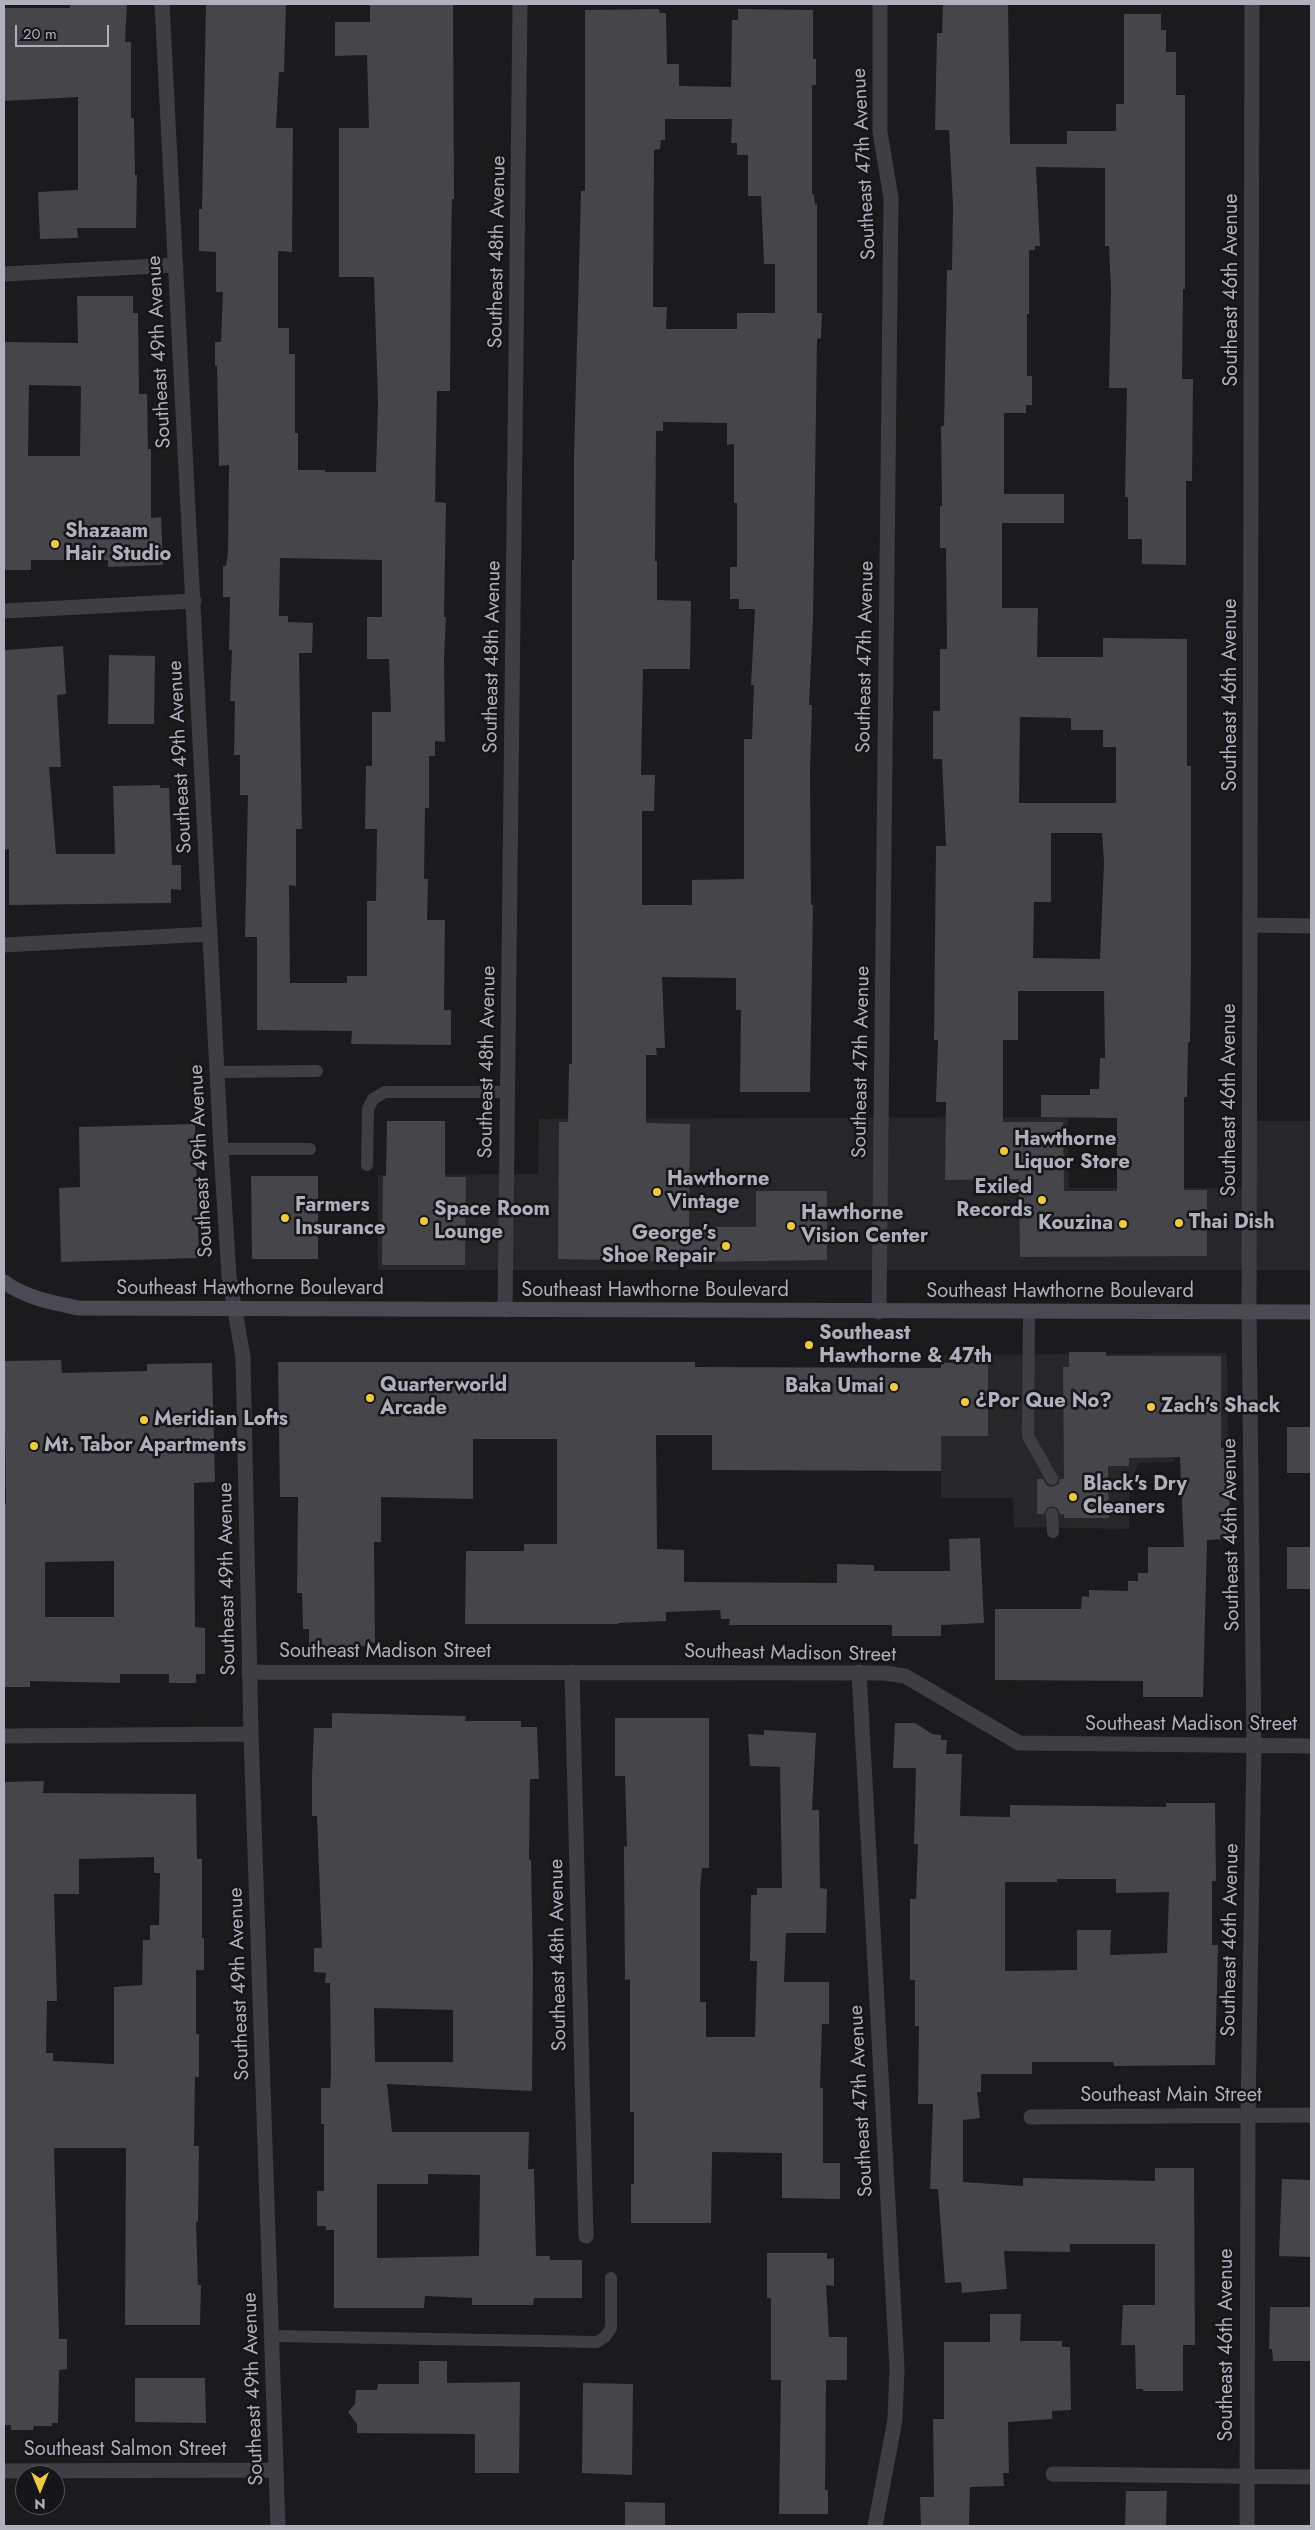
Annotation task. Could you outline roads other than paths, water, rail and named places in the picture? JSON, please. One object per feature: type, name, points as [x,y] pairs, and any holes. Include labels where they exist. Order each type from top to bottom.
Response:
[{"type":"main road","name":"Southeast Hawthorne Boulevard","points":[[4,1282],[16,1291],[49,1302],[79,1308],[1311,1312]]},
{"type":"street","name":"Southeast 49th Avenue","points":[[162,4],[221,1149],[229,1276],[243,1357],[249,1672],[278,2526]]},
{"type":"street","name":"Southeast 48th Avenue","points":[[505,1310],[520,4]]},
{"type":"street","name":"Southeast 47th Avenue","points":[[879,1312],[890,198],[880,132],[880,4]]},
{"type":"street","name":"Southeast 46th Avenue","points":[[1247,2526],[1248,2115],[1254,1746],[1250,1312],[1252,4]]},
{"type":"street","points":[[4,274],[176,265]]},
{"type":"street","points":[[4,611],[194,601]]},
{"type":"street","points":[[1251,925],[1311,926]]},
{"type":"street","points":[[4,945],[210,934]]},
{"type":"street","name":"Southeast Madison Street","points":[[249,1672],[860,1672],[905,1676],[1019,1744],[1311,1746]]},
{"type":"street","name":"Southeast 48th Avenue","points":[[572,1672],[586,2236]]},
{"type":"street","name":"Southeast 47th Avenue","points":[[860,1672],[897,2368],[894,2420],[875,2526]]},
{"type":"street","points":[[4,1736],[251,1734]]},
{"type":"street","name":"Southeast Main Street","points":[[1030,2117],[1311,2115]]},
{"type":"street","name":"Southeast Salmon Street","points":[[4,2471],[276,2470]]},
{"type":"street","points":[[1053,2474],[1311,2477]]},
{"type":"lane","points":[[217,1072],[317,1071]]},
{"type":"lane","points":[[367,1165],[368,1109],[372,1099],[385,1092],[508,1092]]},
{"type":"lane","points":[[221,1149],[310,1149]]},
{"type":"lane","points":[[1029,1312],[1028,1436],[1052,1479]]},
{"type":"lane","points":[[1052,1514],[1053,1532]]},
{"type":"lane","points":[[272,2336],[597,2342],[605,2337],[611,2328],[611,2278]]},
{"type":"place","name":"Shazaam Hair Studio","points":[[55,544]]},
{"type":"place","name":"Hawthorne Liquor Store","points":[[1004,1151]]},
{"type":"place","name":"Hawthorne Vintage","points":[[657,1192]]},
{"type":"place","name":"Exiled Records","points":[[1042,1200]]},
{"type":"place","name":"Farmers Insurance","points":[[285,1218]]},
{"type":"place","name":"Space Room Lounge","points":[[424,1221]]},
{"type":"place","name":"Thai Dish","points":[[1179,1223]]},
{"type":"place","name":"Kouzina","points":[[1123,1224]]},
{"type":"place","name":"Hawthorne Vision Center","points":[[791,1226]]},
{"type":"place","name":"George’s Shoe Repair","points":[[726,1246]]},
{"type":"place","name":"Southeast Hawthorne & 47th","points":[[809,1345]]},
{"type":"place","name":"Baka Umai","points":[[894,1387]]},
{"type":"place","name":"Quarterworld Arcade","points":[[370,1398]]},
{"type":"place","name":"¿Por Que No?","points":[[965,1402]]},
{"type":"place","name":"Zach's Shack","points":[[1151,1407]]},
{"type":"place","name":"Meridian Lofts","points":[[144,1420]]},
{"type":"place","name":"Mt. Tabor Apartments","points":[[34,1446]]},
{"type":"place","name":"Black's Dry Cleaners","points":[[1073,1497]]}]
